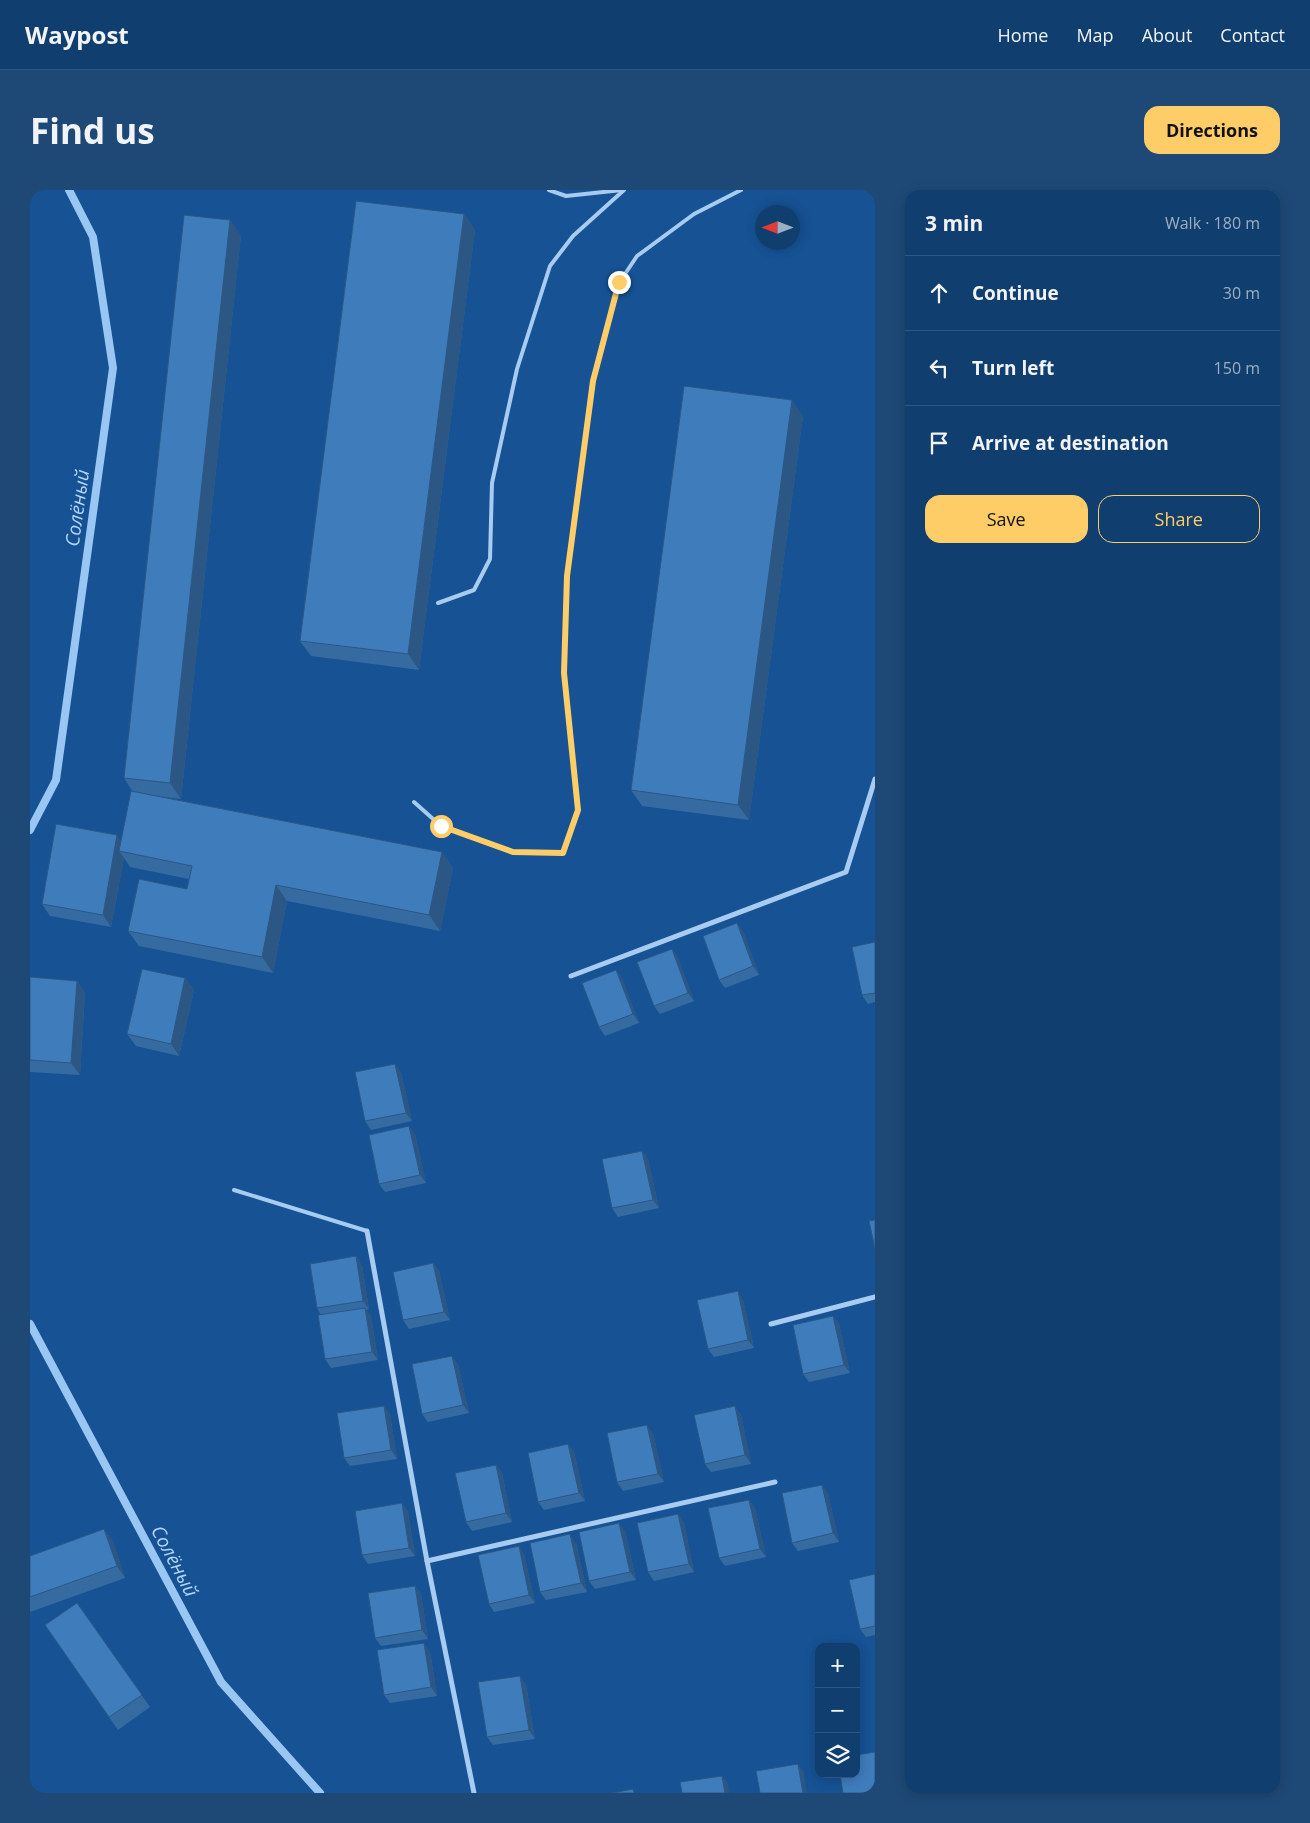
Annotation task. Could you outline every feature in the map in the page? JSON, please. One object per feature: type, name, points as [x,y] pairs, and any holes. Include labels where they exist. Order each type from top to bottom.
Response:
[{"type":"street","points":[[571,976],[846,872],[875,779]]},
{"type":"street","points":[[367,1232],[427,1561],[474,1793]]},
{"type":"street","points":[[771,1324],[875,1297]]},
{"type":"street","points":[[427,1561],[775,1482]]},
{"type":"lane","points":[[549,190],[566,196],[624,190]]},
{"type":"lane","points":[[438,603],[474,590],[490,559],[492,484],[516,369],[550,266],[573,236],[624,190]]},
{"type":"lane","points":[[414,802],[441,826],[513,852],[563,853],[578,810],[564,673],[567,576],[593,381],[619,282],[638,256],[694,214],[740,190]]},
{"type":"lane","points":[[234,1190],[367,1232]]},
{"type":"building","points":[[356,201],[464,214],[408,654],[300,641]]},
{"type":"building","points":[[184,215],[230,220],[170,783],[124,778]]},
{"type":"building","points":[[684,386],[792,400],[738,805],[631,790]]},
{"type":"building","points":[[131,791],[442,852],[429,915],[276,885],[262,957],[128,931],[139,879],[187,889],[192,866],[119,851]]},
{"type":"building","points":[[56,824],[117,835],[103,915],[42,904]]},
{"type":"building","points":[[737,923],[753,966],[719,980],[703,936]]},
{"type":"building","points":[[875,942],[875,993],[862,995],[852,947]]},
{"type":"building","points":[[672,949],[688,993],[654,1006],[637,962]]},
{"type":"building","points":[[142,969],[185,978],[171,1044],[127,1034]]},
{"type":"building","points":[[616,970],[633,1014],[599,1027],[582,983]]},
{"type":"building","points":[[30,977],[77,981],[71,1063],[30,1060]]},
{"type":"building","points":[[395,1064],[406,1113],[365,1121],[355,1072]]},
{"type":"building","points":[[409,1126],[420,1175],[379,1184],[369,1135]]},
{"type":"building","points":[[642,1151],[653,1200],[612,1208],[602,1159]]},
{"type":"building","points":[[875,1220],[875,1249],[869,1221]]},
{"type":"building","points":[[356,1256],[363,1301],[317,1308],[310,1264]]},
{"type":"building","points":[[433,1263],[444,1312],[403,1320],[393,1272]]},
{"type":"building","points":[[738,1291],[748,1340],[708,1349],[697,1300]]},
{"type":"building","points":[[365,1308],[372,1352],[325,1359],[318,1315]]},
{"type":"building","points":[[833,1316],[844,1365],[803,1374],[793,1325]]},
{"type":"building","points":[[452,1356],[463,1405],[422,1414],[412,1364]]},
{"type":"building","points":[[384,1406],[391,1450],[344,1458],[337,1413]]},
{"type":"building","points":[[735,1406],[745,1455],[705,1464],[694,1415]]},
{"type":"building","points":[[647,1425],[658,1474],[617,1482],[607,1433]]},
{"type":"building","points":[[568,1444],[579,1493],[538,1502],[528,1453]]},
{"type":"building","points":[[496,1465],[506,1513],[466,1522],[455,1473]]},
{"type":"building","points":[[822,1485],[833,1533],[792,1543],[782,1493]]},
{"type":"building","points":[[749,1500],[760,1549],[719,1558],[708,1508]]},
{"type":"building","points":[[402,1503],[409,1548],[362,1555],[355,1511]]},
{"type":"building","points":[[678,1514],[689,1564],[648,1572],[637,1523]]},
{"type":"building","points":[[619,1523],[630,1572],[589,1581],[579,1532]]},
{"type":"building","points":[[104,1529],[117,1566],[30,1597],[30,1556]]},
{"type":"building","points":[[570,1534],[581,1583],[540,1592],[530,1543]]},
{"type":"building","points":[[519,1546],[529,1595],[489,1604],[478,1555]]},
{"type":"building","points":[[875,1574],[875,1626],[860,1629],[849,1580]]},
{"type":"building","points":[[415,1586],[422,1630],[375,1638],[368,1593]]},
{"type":"building","points":[[77,1603],[142,1695],[109,1717],[45,1625]]},
{"type":"building","points":[[424,1643],[431,1687],[384,1695],[377,1650]]},
{"type":"building","points":[[520,1676],[529,1730],[487,1737],[478,1682]]},
{"type":"building","points":[[875,1752],[875,1793],[843,1793],[841,1778],[860,1778],[860,1754]]},
{"type":"building","points":[[798,1764],[803,1793],[760,1793],[756,1771]]},
{"type":"building","points":[[722,1776],[725,1793],[682,1793],[680,1782]]},
{"type":"building","points":[[633,1789],[634,1793],[612,1793]]},
{"type":"waterway","name":"Солёный","points":[[30,830],[56,780],[113,368],[93,237],[69,190]]},
{"type":"waterway","name":"Солёный","points":[[30,1324],[221,1682],[320,1793]]},
{"type":"route","points":[[441,826],[513,852],[563,853],[578,810],[564,673],[567,576],[593,381],[619,282]]}]
